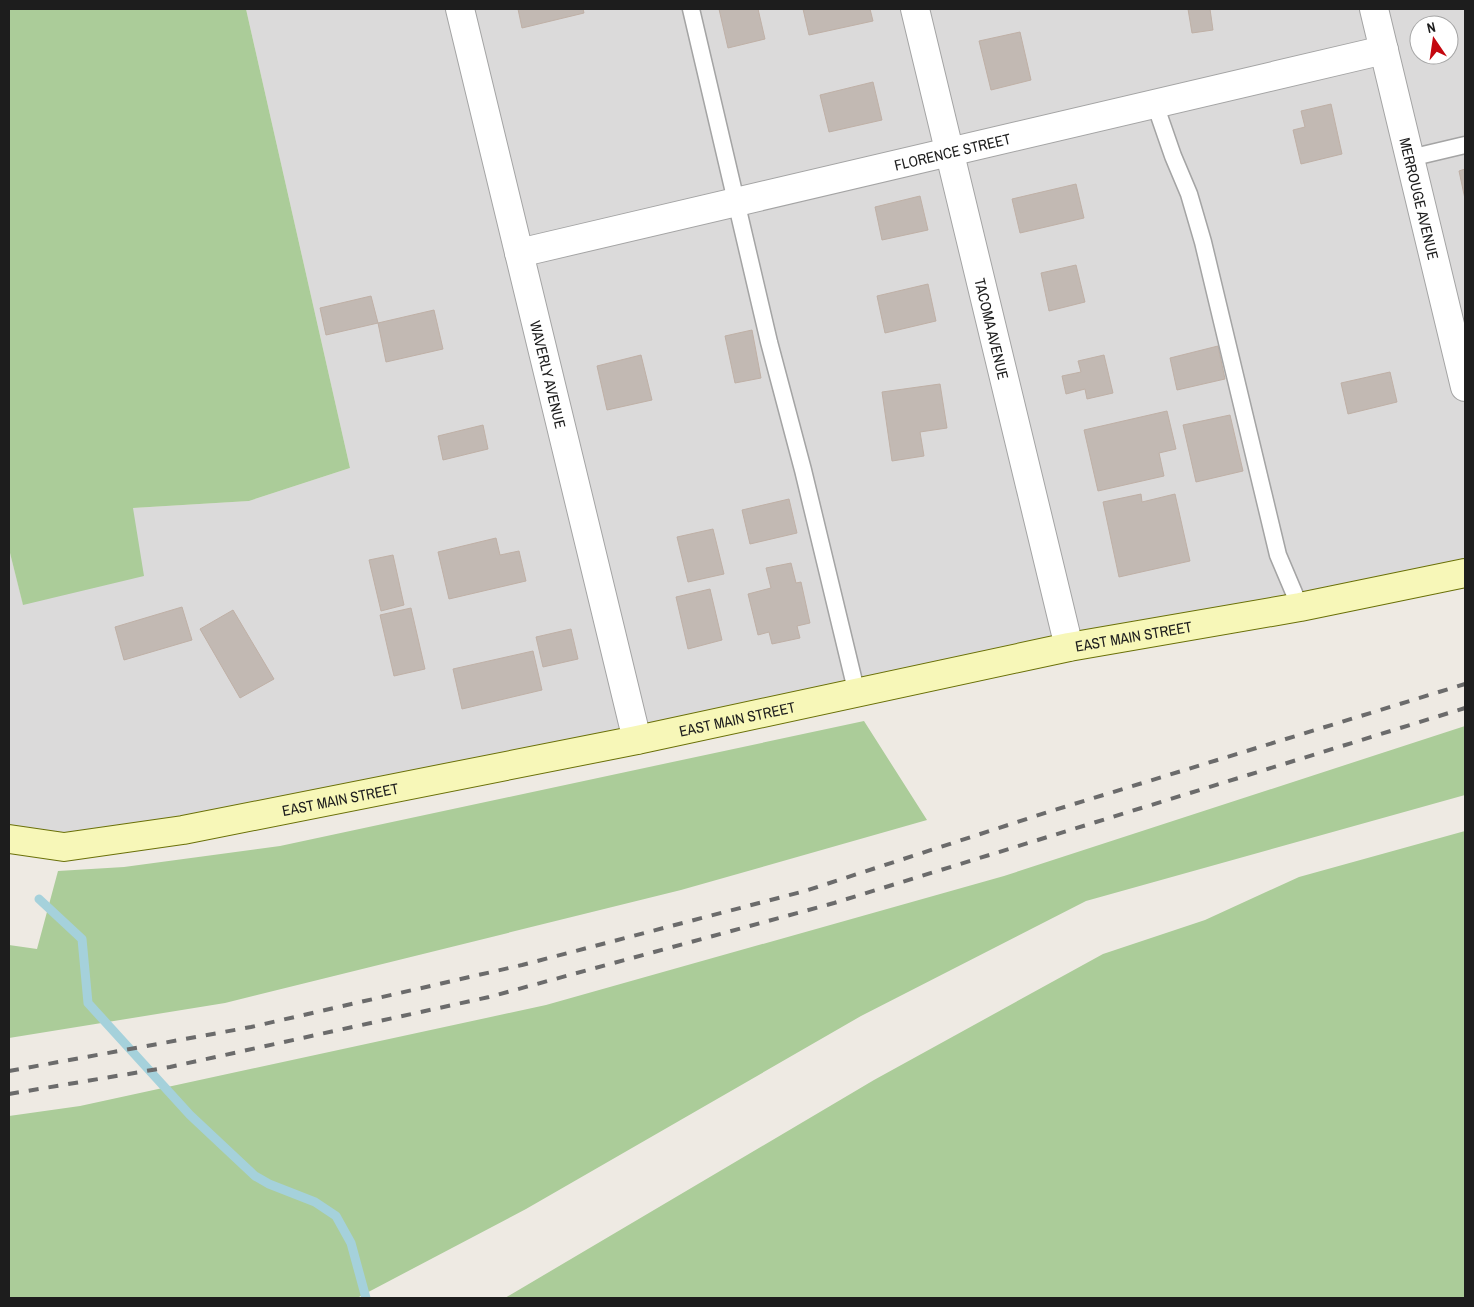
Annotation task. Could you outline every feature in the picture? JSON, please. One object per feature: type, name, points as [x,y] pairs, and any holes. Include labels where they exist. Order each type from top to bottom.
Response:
[{"type":"street","name":"WAVERLY AVENUE","points":[[460,9],[637,740]]},
{"type":"street","name":"TACOMA AVENUE","points":[[915,9],[1069,647]]},
{"type":"street","name":"MERROUGE AVENUE","points":[[1374,9],[1465,388]]},
{"type":"street","name":"FLORENCE STREET","points":[[519,253],[1384,50]]},
{"type":"street","name":"EAST MAIN STREET","points":[[9,838],[64,847],[184,830],[637,740],[1069,647],[1300,606],[1465,573]]},
{"type":"lane","points":[[691,9],[769,342],[803,470],[856,694]]},
{"type":"lane","points":[[1155,104],[1173,156],[1189,194],[1203,242],[1278,555],[1300,606]]},
{"type":"lane","points":[[1410,158],[1465,145]]},
{"type":"shaded area","points":[[246,9],[1465,9],[1465,573],[183,830],[9,839],[9,549],[23,604],[133,508],[249,501],[350,468]]},
{"type":"green space","points":[[9,9],[246,9],[350,468],[249,501],[133,508],[144,576],[23,605],[9,549]]},
{"type":"green space","points":[[864,721],[927,820],[681,890],[225,1003],[9,1038],[9,945],[37,949],[58,871],[124,867],[280,846]]},
{"type":"green space","points":[[1465,726],[1465,795],[1086,901],[861,1016],[526,1209],[357,1298],[9,1298],[9,1116],[80,1106],[546,1005],[1004,876]]},
{"type":"green space","points":[[1465,831],[1465,1298],[505,1298],[874,1080],[1103,954],[1205,920],[1299,877]]},
{"type":"building","points":[[518,9],[583,9],[584,13],[522,28]]},
{"type":"building","points":[[719,9],[758,9],[765,39],[728,48]]},
{"type":"building","points":[[803,9],[870,9],[873,21],[809,35]]},
{"type":"building","points":[[1188,9],[1210,9],[1213,30],[1192,33]]},
{"type":"building","points":[[1020,32],[1031,80],[991,90],[979,41]]},
{"type":"building","points":[[873,82],[882,120],[829,132],[820,95]]},
{"type":"building","points":[[1331,104],[1342,154],[1301,164],[1293,130],[1305,127],[1301,111]]},
{"type":"building","points":[[1465,169],[1465,199],[1459,171]]},
{"type":"building","points":[[1076,184],[1084,218],[1020,233],[1012,199]]},
{"type":"building","points":[[920,196],[928,230],[882,240],[875,207]]},
{"type":"building","points":[[1076,265],[1085,302],[1049,311],[1041,273]]},
{"type":"building","points":[[928,284],[936,321],[885,333],[877,296]]},
{"type":"building","points":[[371,296],[378,323],[326,335],[320,308]]},
{"type":"building","points":[[434,310],[443,349],[386,362],[378,323]]},
{"type":"building","points":[[752,330],[761,378],[735,383],[725,336]]},
{"type":"building","points":[[1218,346],[1225,379],[1177,390],[1170,358]]},
{"type":"building","points":[[641,355],[652,400],[607,410],[597,366]]},
{"type":"building","points":[[1104,355],[1113,393],[1087,399],[1085,389],[1066,394],[1062,376],[1081,372],[1078,361]]},
{"type":"building","points":[[1390,372],[1397,402],[1348,414],[1341,383]]},
{"type":"building","points":[[940,384],[947,428],[920,432],[924,456],[892,461],[882,392]]},
{"type":"building","points":[[1167,411],[1176,449],[1159,453],[1164,476],[1098,491],[1084,430]]},
{"type":"building","points":[[1230,415],[1243,471],[1196,482],[1183,425]]},
{"type":"building","points":[[483,425],[488,449],[443,460],[438,436]]},
{"type":"building","points":[[1141,494],[1142,502],[1175,494],[1190,561],[1119,577],[1103,502]]},
{"type":"building","points":[[789,499],[797,533],[750,544],[742,510]]},
{"type":"building","points":[[713,529],[724,574],[688,582],[677,537]]},
{"type":"building","points":[[496,538],[500,555],[519,551],[526,581],[449,599],[438,552]]},
{"type":"building","points":[[393,555],[404,605],[381,611],[369,560]]},
{"type":"building","points":[[791,563],[796,583],[801,582],[810,623],[797,626],[800,638],[772,644],[769,632],[758,635],[748,594],[771,588],[766,568]]},
{"type":"building","points":[[710,589],[722,640],[688,649],[676,597]]},
{"type":"building","points":[[182,607],[192,640],[124,660],[115,627]]},
{"type":"building","points":[[411,608],[425,669],[394,676],[380,615]]},
{"type":"building","points":[[233,610],[274,679],[240,698],[200,629]]},
{"type":"building","points":[[571,629],[578,659],[543,667],[536,637]]},
{"type":"building","points":[[533,651],[542,690],[462,709],[453,669]]},
{"type":"waterway","points":[[39,899],[82,939],[88,1003],[190,1115],[255,1176],[269,1184],[315,1202],[336,1216],[351,1243],[366,1298]]},
{"type":"railway","points":[[9,1071],[251,1027],[522,965],[805,891],[1048,812],[1465,684]]},
{"type":"railway","points":[[9,1094],[170,1067],[489,997],[834,903],[1465,708]]}]
